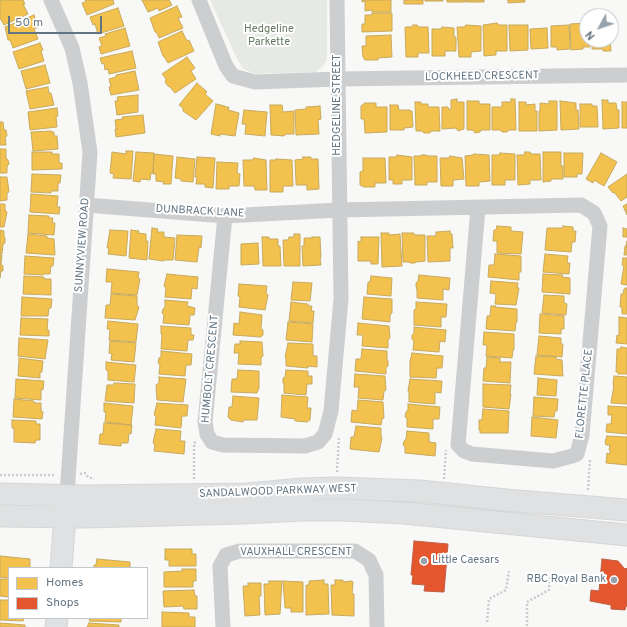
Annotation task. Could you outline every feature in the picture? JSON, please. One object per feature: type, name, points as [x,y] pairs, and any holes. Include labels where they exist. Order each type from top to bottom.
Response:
[{"type":"main road","name":"SANDALWOOD PARKWAY WEST","points":[[0,494],[86,496],[195,495],[248,494],[302,489],[336,488],[420,491],[627,510]]},
{"type":"main road","points":[[404,513],[408,500],[420,491]]},
{"type":"main road","points":[[61,567],[66,495]]},
{"type":"main road","name":"SANDALWOOD PARKWAY WEST","points":[[0,516],[65,517],[242,513],[302,510],[404,513],[627,535]]},
{"type":"street","name":"SUNNYVIEW ROAD","points":[[51,0],[72,48],[80,83],[90,152],[66,495]]},
{"type":"street","name":"LOCKHEED CRESCENT","points":[[199,0],[226,66],[233,76],[255,82],[338,79],[627,75]]},
{"type":"street","name":"HEDGELINE STREET","points":[[337,0],[339,210]]},
{"type":"street","name":"DUNBRACK LANE","points":[[86,205],[225,216],[339,210]]},
{"type":"street","name":"FLORETTE PLACE","points":[[339,210],[581,205],[594,213],[600,226],[582,435],[578,454],[553,461],[472,454],[464,451],[458,445]]},
{"type":"street","points":[[458,445],[478,208]]},
{"type":"street","name":"HUMBOLT CRESCENT","points":[[225,216],[205,422],[207,434],[212,442],[223,445],[305,446],[318,442],[325,434],[331,411],[341,299],[339,210]]},
{"type":"street","name":"VAUXHALL CRESCENT","points":[[223,627],[220,566],[226,555],[240,551],[355,551],[370,560],[376,575],[377,627]]},
{"type":"path","points":[[326,428],[339,436],[336,488]]},
{"type":"path","points":[[195,495],[194,443],[207,434]]},
{"type":"path","points":[[580,444],[590,452],[587,507]]},
{"type":"path","points":[[443,493],[446,448],[458,445]]},
{"type":"path","points":[[0,475],[49,475]]},
{"type":"path","points":[[487,622],[489,598],[506,590],[509,571]]},
{"type":"path","points":[[527,626],[527,602],[549,590],[550,576]]},
{"type":"green space","name":"Hedgeline Parkette","points":[[210,0],[327,0],[327,60],[316,72],[256,74],[243,69]]},
{"type":"building: Homes","points":[[23,0],[25,4],[23,4],[28,14],[4,25],[0,18],[0,1]]},
{"type":"building: Homes","points":[[85,0],[113,0],[114,4],[87,15],[82,3],[86,2]]},
{"type":"building: Homes","points":[[142,0],[169,0],[172,5],[159,11],[158,8],[148,12]]},
{"type":"building: Homes","points":[[362,0],[391,0],[391,12],[372,12],[372,10],[365,11],[365,1],[362,2]]},
{"type":"building: Homes","points":[[404,0],[423,0],[423,4],[404,4]]},
{"type":"building: Homes","points":[[443,0],[443,1],[425,1]]},
{"type":"building: Homes","points":[[447,0],[465,0],[465,2],[447,2]]},
{"type":"building: Homes","points":[[466,0],[484,0],[484,2],[466,2]]},
{"type":"building: Homes","points":[[508,0],[525,0],[525,2],[508,3]]},
{"type":"building: Homes","points":[[177,6],[182,17],[178,18],[183,28],[159,38],[150,18]]},
{"type":"building: Homes","points":[[118,8],[124,26],[98,34],[95,24],[93,25],[90,17]]},
{"type":"building: Homes","points":[[372,13],[392,13],[392,31],[362,32],[362,24],[365,24],[365,15],[372,15]]},
{"type":"building: Homes","points":[[34,15],[38,27],[34,29],[38,39],[13,48],[10,40],[8,40],[5,27]]},
{"type":"building: Homes","points":[[497,23],[499,25],[507,25],[507,51],[496,51],[496,55],[484,56],[483,25]]},
{"type":"building: Homes","points":[[579,23],[579,48],[583,49],[571,50],[570,24]]},
{"type":"building: Homes","points":[[413,25],[428,27],[429,53],[418,53],[418,57],[406,57],[405,27],[412,27]]},
{"type":"building: Homes","points":[[466,25],[481,26],[481,51],[471,52],[471,57],[459,57],[457,27],[464,27]]},
{"type":"building: Homes","points":[[509,25],[528,25],[528,50],[510,51]]},
{"type":"building: Homes","points":[[569,25],[570,49],[557,50],[557,47],[551,47],[551,26]]},
{"type":"building: Homes","points":[[442,27],[454,28],[454,37],[456,37],[456,51],[445,51],[445,56],[432,56],[432,29],[441,29]]},
{"type":"building: Homes","points":[[125,28],[130,46],[101,54],[99,47],[102,46],[99,38],[106,36],[105,34]]},
{"type":"building: Homes","points":[[547,28],[548,48],[531,49],[530,29]]},
{"type":"building: Homes","points":[[182,31],[187,41],[189,40],[194,51],[168,63],[163,56],[158,42]]},
{"type":"building: Homes","points":[[391,35],[392,57],[378,58],[378,60],[365,60],[363,57],[362,46],[366,46],[366,36]]},
{"type":"building: Homes","points":[[40,43],[43,50],[41,51],[44,61],[19,69],[13,52]]},
{"type":"building: Homes","points":[[611,48],[611,51],[603,51],[603,49],[592,49]]},
{"type":"building: Homes","points":[[132,51],[136,68],[109,74],[108,69],[105,70],[104,63],[102,64],[100,58]]},
{"type":"building: Homes","points":[[187,57],[195,68],[191,71],[196,79],[175,93],[165,82],[166,79],[162,74]]},
{"type":"building: Homes","points":[[45,65],[50,83],[26,89],[21,71]]},
{"type":"building: Homes","points":[[135,71],[139,90],[111,95],[109,79],[116,77],[116,75]]},
{"type":"building: Homes","points":[[197,83],[207,92],[205,94],[213,101],[196,120],[183,111],[183,108],[179,105]]},
{"type":"building: Homes","points":[[48,87],[54,105],[30,109],[26,91]]},
{"type":"building: Homes","points":[[138,95],[138,112],[117,115],[115,101],[118,101],[117,97]]},
{"type":"building: Homes","points":[[457,99],[457,102],[464,102],[464,129],[458,131],[456,128],[442,129],[442,107],[448,107],[449,110],[451,109],[451,100]]},
{"type":"building: Homes","points":[[511,99],[515,99],[516,130],[502,132],[500,130],[492,130],[492,107],[502,107],[502,102],[511,102]]},
{"type":"building: Homes","points":[[602,100],[608,100],[608,103],[616,103],[617,110],[619,110],[619,128],[603,129]]},
{"type":"building: Homes","points":[[467,101],[479,101],[479,104],[490,104],[490,130],[481,130],[480,132],[475,133],[473,130],[467,130]]},
{"type":"building: Homes","points":[[549,101],[557,101],[557,130],[539,131],[540,103],[549,104]]},
{"type":"building: Homes","points":[[560,101],[576,103],[579,129],[561,130]]},
{"type":"building: Homes","points":[[415,102],[428,104],[428,107],[439,107],[440,131],[424,133],[422,131],[416,131]]},
{"type":"building: Homes","points":[[519,102],[526,102],[526,105],[535,104],[535,111],[537,111],[537,131],[519,131]]},
{"type":"building: Homes","points":[[622,102],[627,102],[627,128],[622,128]]},
{"type":"building: Homes","points":[[365,103],[376,103],[376,107],[387,107],[387,132],[365,133],[364,119],[361,119],[361,106]]},
{"type":"building: Homes","points":[[216,104],[229,107],[228,110],[239,113],[235,136],[220,134],[220,136],[211,134]]},
{"type":"building: Homes","points":[[580,104],[592,104],[592,106],[597,106],[598,127],[580,127]]},
{"type":"building: Homes","points":[[270,105],[282,105],[283,112],[294,111],[294,134],[286,134],[284,136],[271,135]]},
{"type":"building: Homes","points":[[390,105],[398,105],[399,110],[412,111],[413,127],[404,128],[404,130],[390,130]]},
{"type":"building: Homes","points":[[320,106],[321,119],[318,120],[319,134],[296,135],[295,110],[306,109],[306,107]]},
{"type":"building: Homes","points":[[57,108],[57,127],[30,130],[28,112]]},
{"type":"building: Homes","points":[[244,110],[267,112],[265,136],[245,134],[246,124],[242,124]]},
{"type":"building: Homes","points":[[143,115],[145,133],[116,137],[115,129],[118,129],[116,128],[115,120],[123,119],[122,117]]},
{"type":"building: Homes","points":[[0,122],[3,122],[4,130],[6,130],[6,145],[0,145]]},
{"type":"building: Homes","points":[[31,132],[54,132],[54,136],[57,136],[58,149],[33,151]]},
{"type":"building: Homes","points":[[0,149],[6,149],[6,158],[9,164],[7,166],[7,173],[0,173]]},
{"type":"building: Homes","points":[[126,151],[133,151],[131,179],[113,178],[114,174],[110,173],[112,152],[126,154]]},
{"type":"building: Homes","points":[[32,152],[52,152],[52,154],[59,154],[59,163],[62,163],[62,169],[32,170]]},
{"type":"building: Homes","points":[[136,152],[154,153],[153,173],[151,173],[150,180],[141,179],[140,182],[133,181]]},
{"type":"building: Homes","points":[[525,152],[540,154],[541,180],[530,180],[530,184],[518,185],[517,155],[524,155]]},
{"type":"building: Homes","points":[[543,152],[561,152],[563,179],[551,179],[551,181],[543,182]]},
{"type":"building: Homes","points":[[500,153],[515,154],[515,180],[505,180],[505,185],[492,185],[492,155],[499,155]]},
{"type":"building: Homes","points":[[564,153],[583,153],[582,174],[577,174],[577,177],[564,177]]},
{"type":"building: Homes","points":[[601,153],[617,162],[604,186],[594,180],[593,183],[586,179]]},
{"type":"building: Homes","points":[[154,154],[173,156],[171,184],[163,184],[164,182],[156,181],[156,174],[153,174]]},
{"type":"building: Homes","points":[[474,154],[489,155],[490,181],[479,182],[479,186],[466,186],[465,156]]},
{"type":"building: Homes","points":[[397,155],[412,157],[412,180],[402,180],[402,184],[393,184],[393,180],[389,180],[389,157],[396,157]]},
{"type":"building: Homes","points":[[414,156],[437,156],[437,182],[427,182],[427,185],[415,185]]},
{"type":"building: Homes","points":[[450,156],[462,158],[464,179],[453,180],[453,186],[441,186],[440,158],[449,158]]},
{"type":"building: Homes","points":[[177,157],[195,159],[193,182],[181,181],[181,179],[175,178]]},
{"type":"building: Homes","points":[[197,157],[215,158],[213,188],[205,187],[205,184],[196,184],[197,177],[195,177]]},
{"type":"building: Homes","points":[[303,157],[318,159],[319,189],[307,190],[307,185],[296,185],[295,160],[303,159]]},
{"type":"building: Homes","points":[[254,158],[266,160],[267,190],[255,190],[254,186],[244,186],[243,160],[252,160]]},
{"type":"building: Homes","points":[[363,158],[385,158],[386,183],[375,183],[375,187],[364,187],[360,185],[360,172],[363,171]]},
{"type":"building: Homes","points":[[270,160],[292,160],[293,186],[283,186],[283,192],[270,192]]},
{"type":"building: Homes","points":[[217,162],[238,163],[237,173],[240,174],[239,186],[229,186],[229,189],[216,189]]},
{"type":"building: Homes","points":[[32,174],[61,175],[60,183],[58,183],[58,191],[51,191],[51,193],[31,192]]},
{"type":"building: Homes","points":[[627,174],[627,197],[621,201],[608,187]]},
{"type":"building: Homes","points":[[0,177],[7,177],[9,192],[7,193],[7,200],[0,201]]},
{"type":"building: Homes","points":[[31,194],[58,196],[57,207],[60,207],[59,214],[30,212]]},
{"type":"building: Homes","points":[[0,204],[5,204],[5,210],[7,212],[4,227],[0,227]]},
{"type":"building: Homes","points":[[627,204],[627,215],[623,206]]},
{"type":"building: Homes","points":[[29,215],[49,216],[49,218],[53,218],[52,223],[55,223],[54,235],[28,233]]},
{"type":"building: Homes","points":[[497,226],[511,227],[511,231],[523,232],[521,254],[497,253],[497,241],[493,241],[494,230],[496,230]]},
{"type":"building: Homes","points":[[563,226],[573,227],[573,231],[576,231],[575,242],[572,242],[571,252],[545,250],[547,228],[563,228]]},
{"type":"building: Homes","points":[[152,228],[158,229],[157,232],[164,232],[164,237],[175,238],[173,260],[163,261],[149,259]]},
{"type":"building: Homes","points":[[623,228],[627,229],[627,237],[623,237]]},
{"type":"building: Homes","points":[[0,230],[4,231],[5,238],[2,254],[0,254]]},
{"type":"building: Homes","points":[[110,230],[128,231],[126,256],[108,254],[109,248],[107,248]]},
{"type":"building: Homes","points":[[131,230],[146,234],[146,241],[148,241],[147,260],[129,258]]},
{"type":"building: Homes","points":[[450,231],[450,234],[452,234],[453,248],[450,248],[450,261],[428,262],[427,236],[436,236],[436,232]]},
{"type":"building: Homes","points":[[381,233],[389,233],[389,235],[400,234],[402,266],[382,267]]},
{"type":"building: Homes","points":[[402,233],[425,235],[425,261],[415,263],[403,262]]},
{"type":"building: Homes","points":[[28,234],[47,236],[47,238],[54,239],[55,255],[26,253]]},
{"type":"building: Homes","points":[[294,234],[300,234],[300,266],[284,266],[283,240],[288,240],[289,237],[294,237]]},
{"type":"building: Homes","points":[[177,235],[202,236],[201,248],[199,247],[197,262],[175,260]]},
{"type":"building: Homes","points":[[262,237],[278,239],[278,246],[280,246],[281,266],[263,266]]},
{"type":"building: Homes","points":[[320,237],[321,265],[303,266],[302,246],[304,246],[304,238]]},
{"type":"building: Homes","points":[[361,237],[379,237],[378,264],[371,264],[371,261],[358,261],[358,241],[361,242]]},
{"type":"building: Homes","points":[[627,241],[627,255],[624,255],[625,246]]},
{"type":"building: Homes","points":[[258,243],[259,264],[241,265],[241,244]]},
{"type":"building: Homes","points":[[495,254],[521,256],[521,272],[519,272],[519,280],[488,277],[489,265],[494,265]]},
{"type":"building: Homes","points":[[545,254],[568,256],[567,263],[570,263],[569,274],[543,272]]},
{"type":"building: Homes","points":[[0,255],[2,255],[1,264],[3,266],[3,271],[1,271],[0,278]]},
{"type":"building: Homes","points":[[25,256],[54,258],[50,274],[24,274]]},
{"type":"building: Homes","points":[[623,258],[627,258],[627,285],[621,284],[624,266],[622,265]]},
{"type":"building: Homes","points":[[107,269],[139,272],[138,277],[140,279],[137,295],[111,293],[112,282],[106,282]]},
{"type":"building: Homes","points":[[167,274],[198,277],[197,289],[192,288],[191,299],[165,297],[166,288],[164,286]]},
{"type":"building: Homes","points":[[543,274],[563,275],[562,277],[570,278],[570,294],[542,292]]},
{"type":"building: Homes","points":[[419,275],[450,278],[449,290],[443,289],[443,300],[417,298],[416,283]]},
{"type":"building: Homes","points":[[24,276],[44,277],[44,279],[51,279],[51,295],[23,294]]},
{"type":"building: Homes","points":[[371,276],[392,278],[391,296],[367,294],[368,282],[370,282]]},
{"type":"building: Homes","points":[[491,281],[518,283],[517,288],[519,288],[516,305],[495,304],[496,294],[490,293]]},
{"type":"building: Homes","points":[[293,282],[312,283],[310,301],[291,300]]},
{"type":"building: Homes","points":[[239,284],[267,286],[266,293],[268,295],[265,310],[239,307]]},
{"type":"building: Homes","points":[[626,288],[627,314],[622,314],[622,307],[620,307],[621,294],[623,294],[624,289]]},
{"type":"building: Homes","points":[[111,294],[137,296],[137,305],[139,307],[135,320],[105,318],[106,305],[110,305]]},
{"type":"building: Homes","points":[[544,295],[564,296],[564,303],[567,304],[566,315],[542,313]]},
{"type":"building: Homes","points":[[22,297],[52,299],[48,316],[21,316]]},
{"type":"building: Homes","points":[[364,297],[392,299],[392,313],[390,315],[390,322],[362,319]]},
{"type":"building: Homes","points":[[165,300],[188,302],[187,306],[195,308],[194,315],[190,315],[189,325],[163,323],[164,315],[162,313],[165,307]]},
{"type":"building: Homes","points":[[291,302],[308,304],[308,306],[312,306],[311,311],[314,311],[313,323],[289,321]]},
{"type":"building: Homes","points":[[416,302],[447,304],[446,317],[441,317],[441,327],[414,325],[414,310],[416,309]]},
{"type":"building: Homes","points":[[491,306],[517,309],[515,331],[486,329],[487,316],[490,316]]},
{"type":"building: Homes","points":[[240,312],[262,315],[261,329],[263,330],[263,335],[261,337],[233,335],[234,323],[239,324]]},
{"type":"building: Homes","points":[[540,314],[564,316],[564,329],[561,329],[561,334],[539,333]]},
{"type":"building: Homes","points":[[619,317],[627,318],[627,344],[616,343],[617,335],[619,336]]},
{"type":"building: Homes","points":[[21,318],[48,319],[47,330],[49,330],[49,336],[20,335]]},
{"type":"building: Homes","points":[[108,321],[138,324],[136,342],[109,340],[110,329],[107,329]]},
{"type":"building: Homes","points":[[288,322],[313,324],[312,342],[286,340]]},
{"type":"building: Homes","points":[[358,323],[389,326],[390,338],[388,340],[388,348],[362,346],[363,335],[357,335]]},
{"type":"building: Homes","points":[[161,326],[191,328],[191,335],[194,335],[193,340],[188,340],[187,351],[161,349]]},
{"type":"building: Homes","points":[[414,327],[446,330],[445,342],[440,341],[439,352],[413,350],[414,341],[412,339],[412,335],[414,333]]},
{"type":"building: Homes","points":[[484,332],[514,334],[514,350],[512,358],[486,356],[487,345],[483,345]]},
{"type":"building: Homes","points":[[539,336],[561,338],[561,344],[563,344],[562,357],[537,355]]},
{"type":"building: Homes","points":[[19,338],[48,340],[45,359],[18,356]]},
{"type":"building: Homes","points":[[110,341],[136,343],[134,362],[111,360],[112,354],[109,353]]},
{"type":"building: Homes","points":[[240,341],[262,342],[263,356],[261,358],[261,365],[238,364],[239,353],[234,353],[235,344],[240,344]]},
{"type":"building: Homes","points":[[288,343],[313,344],[313,356],[317,356],[317,367],[308,366],[308,368],[286,366],[285,357]]},
{"type":"building: Homes","points":[[621,347],[627,348],[627,374],[618,374],[618,372],[616,372],[617,349],[621,349]]},
{"type":"building: Homes","points":[[362,349],[387,351],[388,366],[386,368],[386,374],[355,371],[356,359],[361,359]]},
{"type":"building: Homes","points":[[161,351],[192,354],[191,365],[186,365],[185,376],[159,374],[160,365],[158,363],[159,358],[161,357]]},
{"type":"building: Homes","points":[[412,353],[443,356],[442,368],[437,368],[436,378],[410,377],[410,361]]},
{"type":"building: Homes","points":[[536,356],[556,357],[556,359],[562,360],[563,376],[534,374]]},
{"type":"building: Homes","points":[[487,357],[500,358],[500,362],[511,362],[510,383],[483,381]]},
{"type":"building: Homes","points":[[19,358],[43,361],[40,378],[18,376]]},
{"type":"building: Homes","points":[[106,362],[136,365],[134,382],[108,380]]},
{"type":"building: Homes","points":[[238,370],[259,371],[259,388],[257,393],[231,392],[232,379],[237,379]]},
{"type":"building: Homes","points":[[286,370],[308,371],[308,376],[312,376],[312,384],[307,384],[306,395],[284,393],[283,378],[285,377]]},
{"type":"building: Homes","points":[[355,374],[385,376],[386,390],[384,391],[383,400],[358,398],[359,387],[354,387]]},
{"type":"building: Homes","points":[[614,376],[627,377],[627,404],[611,403]]},
{"type":"building: Homes","points":[[159,377],[186,379],[183,402],[157,400],[156,385],[159,383]]},
{"type":"building: Homes","points":[[538,378],[557,380],[556,396],[537,395]]},
{"type":"building: Homes","points":[[16,379],[44,381],[43,390],[41,389],[41,400],[15,398]]},
{"type":"building: Homes","points":[[410,379],[442,381],[441,393],[435,392],[435,404],[409,402],[408,391]]},
{"type":"building: Homes","points":[[114,383],[135,384],[134,403],[105,401],[107,385],[114,385]]},
{"type":"building: Homes","points":[[483,384],[511,385],[509,409],[483,407]]},
{"type":"building: Homes","points":[[282,395],[308,397],[307,408],[311,408],[310,420],[307,422],[295,421],[295,419],[281,417]]},
{"type":"building: Homes","points":[[233,396],[259,398],[257,420],[243,420],[243,422],[231,420],[228,417],[229,407],[232,407]]},
{"type":"building: Homes","points":[[534,397],[558,399],[557,411],[555,411],[554,417],[533,416]]},
{"type":"building: Homes","points":[[14,399],[41,403],[41,411],[43,412],[42,419],[13,417]]},
{"type":"building: Homes","points":[[358,400],[383,402],[384,418],[382,419],[381,425],[351,422],[352,410],[357,411]]},
{"type":"building: Homes","points":[[104,403],[133,406],[131,425],[105,422],[106,412],[104,412]]},
{"type":"building: Homes","points":[[157,403],[188,405],[187,416],[182,416],[181,428],[155,425],[156,416],[154,415]]},
{"type":"building: Homes","points":[[408,404],[440,407],[439,419],[433,419],[433,429],[407,427],[407,418],[405,417],[408,410]]},
{"type":"building: Homes","points":[[608,406],[627,407],[627,434],[606,432],[607,424],[611,424],[612,415],[608,415]]},
{"type":"building: Homes","points":[[483,409],[509,411],[508,433],[480,433],[479,420],[482,420]]},
{"type":"building: Homes","points":[[532,417],[558,420],[556,438],[531,436]]},
{"type":"building: Homes","points":[[12,420],[36,421],[36,424],[40,424],[40,440],[36,440],[35,443],[14,442],[14,428],[12,428]]},
{"type":"building: Homes","points":[[104,423],[132,425],[128,443],[121,443],[121,446],[99,444],[100,434],[103,434]]},
{"type":"building: Homes","points":[[356,426],[381,428],[382,438],[379,452],[350,449],[351,437],[354,437]]},
{"type":"building: Homes","points":[[156,429],[181,431],[180,441],[185,441],[184,454],[154,451],[155,445],[153,443]]},
{"type":"building: Homes","points":[[407,431],[429,433],[429,442],[436,443],[435,456],[405,453],[405,447],[403,445],[406,439]]},
{"type":"building: Homes","points":[[607,436],[627,437],[627,465],[606,463],[607,453],[610,454],[610,445],[606,445],[605,442]]},
{"type":"building: Homes","points":[[165,549],[192,549],[192,554],[196,554],[196,566],[169,566],[169,560],[165,560]]},
{"type":"building: Homes","points":[[0,556],[30,559],[30,567],[8,567],[8,578],[0,577]]},
{"type":"building: Homes","points":[[97,559],[130,562],[130,567],[94,567],[94,565],[96,565]]},
{"type":"building: Homes","points":[[182,569],[196,569],[196,581],[193,581],[193,587],[164,587],[164,572],[183,571]]},
{"type":"building: Homes","points":[[0,579],[8,579],[8,597],[0,596]]},
{"type":"building: Homes","points":[[324,580],[324,584],[328,584],[329,614],[306,615],[306,585],[309,585],[309,581]]},
{"type":"building: Homes","points":[[335,580],[353,582],[352,594],[354,594],[354,616],[332,615],[331,585],[335,585]]},
{"type":"building: Homes","points":[[269,581],[282,581],[280,614],[265,615],[264,584],[269,584]]},
{"type":"building: Homes","points":[[283,581],[303,582],[303,612],[291,612],[291,608],[285,608]]},
{"type":"building: Homes","points":[[248,583],[261,583],[261,596],[259,596],[260,615],[245,616],[243,586],[248,586]]},
{"type":"building: Homes","points":[[194,590],[195,596],[197,596],[197,609],[184,609],[183,606],[164,607],[163,591]]},
{"type":"building: Homes","points":[[0,600],[8,600],[8,619],[24,619],[23,621],[0,620]]},
{"type":"building: Homes","points":[[162,612],[189,613],[189,617],[195,617],[195,627],[162,627]]},
{"type":"building: Homes","points":[[90,619],[121,619],[121,622],[89,621]]},
{"type":"building: Homes","points":[[0,623],[25,625],[25,627],[0,627]]},
{"type":"building: Homes","points":[[89,623],[119,625],[119,627],[87,627]]},
{"type":"building: Shops","points":[[414,541],[448,544],[444,592],[424,591],[425,585],[412,584],[413,575],[411,575]]},
{"type":"building: Shops","name":"RBC Royal Bank","points":[[602,559],[618,561],[625,569],[627,569],[627,606],[625,610],[611,609],[611,605],[590,601],[591,590],[599,591]]},
{"type":"place","name":"Little Caesars","points":[[424,561]]},
{"type":"place","name":"RBC Royal Bank","points":[[614,580]]}]
